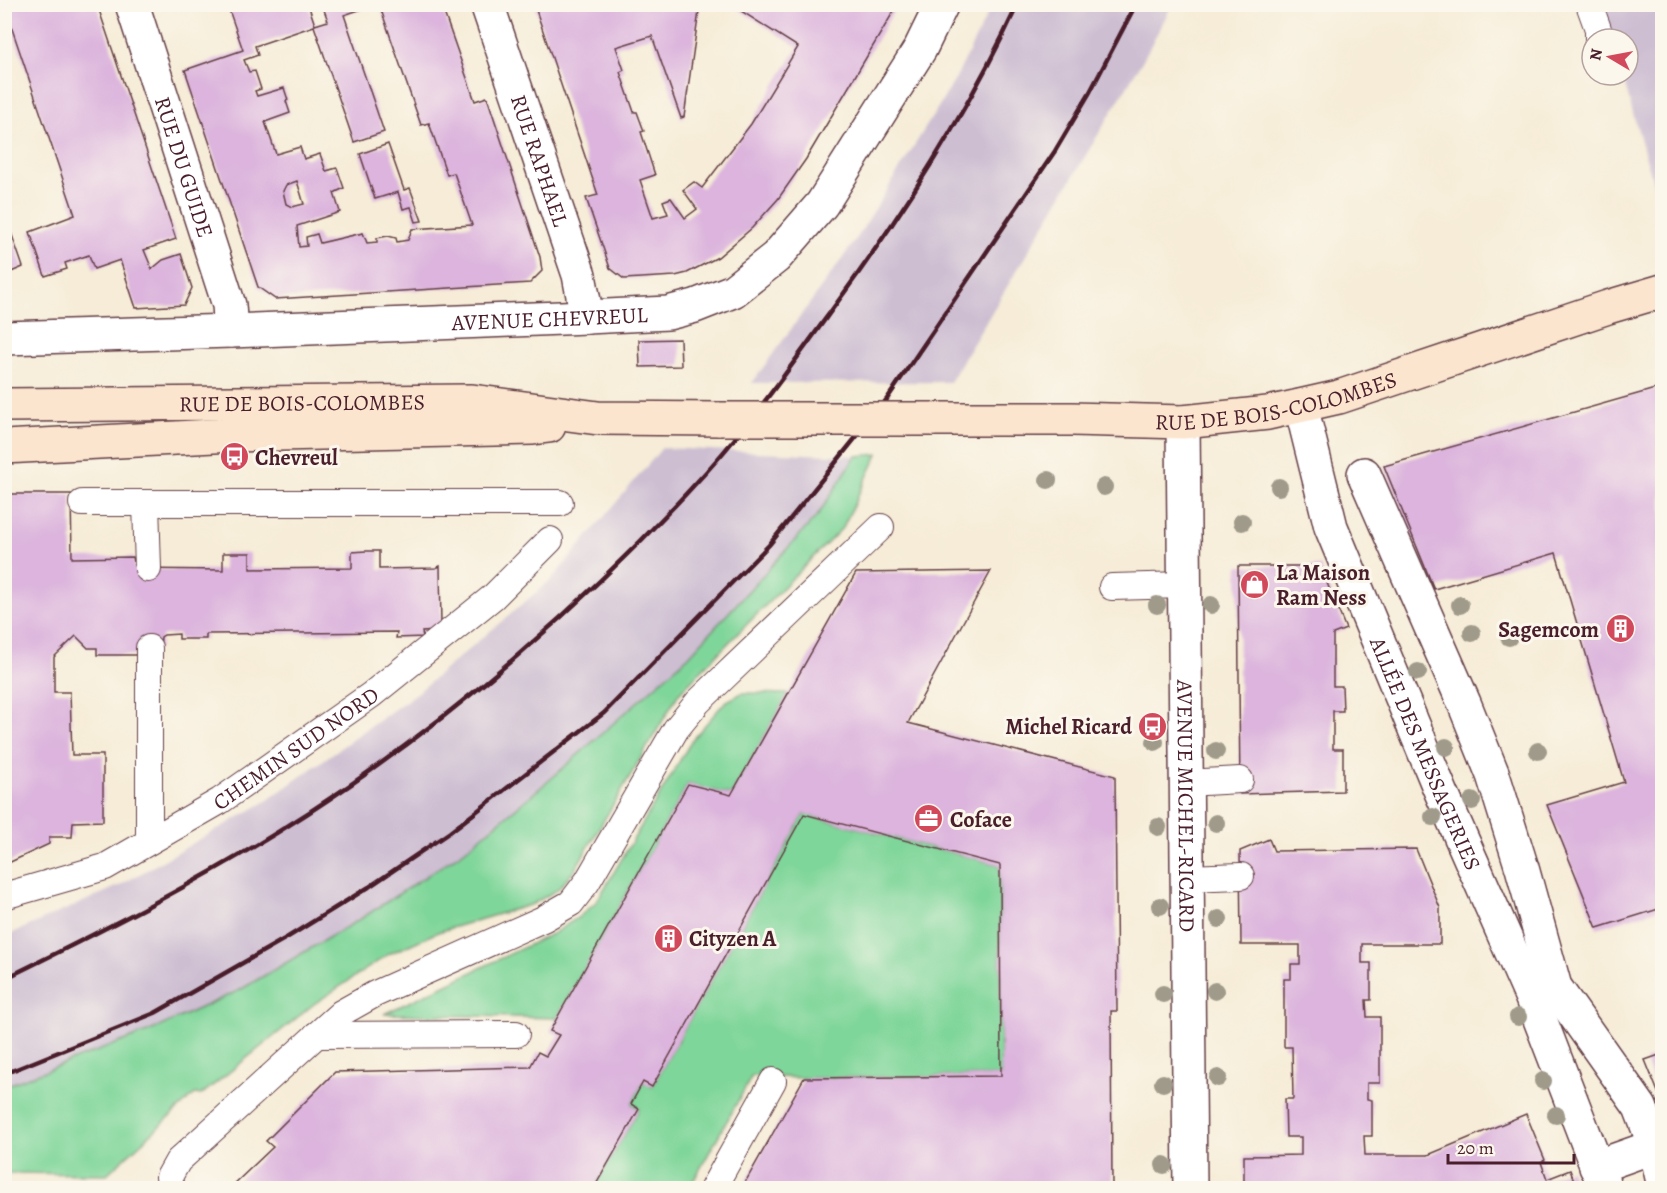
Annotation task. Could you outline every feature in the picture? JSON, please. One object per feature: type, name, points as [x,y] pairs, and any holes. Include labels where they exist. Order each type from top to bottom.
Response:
[{"type":"main road","name":"RUE DE BOIS-COLOMBES","points":[[4,405],[472,401],[598,418],[1025,419],[1183,422],[1250,416],[1339,397],[1662,291]]},
{"type":"main road","name":"RUE DE BOIS-COLOMBES","points":[[4,447],[233,435],[533,428],[598,418]]},
{"type":"street","name":"RUE DU GUIDE","points":[[132,4],[229,305],[231,331]]},
{"type":"street","name":"RUE RAPHAEL","points":[[487,4],[579,275],[587,317]]},
{"type":"street","name":"AVENUE CHEVREUL","points":[[4,338],[587,317],[668,313],[695,306],[733,291],[776,257],[822,204],[920,49],[942,4]]},
{"type":"street","name":"ALLÉE DES MESSAGERIES","points":[[1301,406],[1331,527],[1441,792],[1543,991],[1640,1107],[1655,1146],[1662,1178]]},
{"type":"street","name":"AVENUE MICHEL-RICARD","points":[[1183,422],[1190,1188]]},
{"type":"street","name":"ALLÉE DES MESSAGERIES","points":[[1364,474],[1464,704],[1492,775],[1522,868],[1543,991],[1600,1178],[1655,1146]]},
{"type":"lane","points":[[1589,4],[1597,27]]},
{"type":"lane","points":[[82,503],[560,503]]},
{"type":"lane","points":[[146,503],[148,569]]},
{"type":"lane","points":[[171,1188],[170,1177],[178,1161],[341,1013],[375,994],[543,920],[571,903],[587,882],[676,729],[698,702],[881,527]]},
{"type":"lane","name":"CHEMIN SUD NORD","points":[[4,896],[105,867],[220,801],[371,695],[493,597],[550,540]]},
{"type":"lane","points":[[1112,587],[1184,585]]},
{"type":"lane","points":[[149,648],[149,841]]},
{"type":"lane","points":[[1186,783],[1240,780]]},
{"type":"lane","points":[[1187,878],[1241,876]]},
{"type":"lane","points":[[316,1035],[516,1034]]},
{"type":"lane","points":[[713,1188],[773,1081]]},
{"type":"shaded area","points":[[992,5],[1172,5],[1144,58],[950,382],[752,383],[857,238],[955,80]]},
{"type":"shaded area","points":[[1601,5],[1662,5],[1662,214],[1625,87],[1640,87],[1640,27],[1607,27]]},
{"type":"shaded area","points":[[662,448],[856,456],[818,515],[689,656],[552,778],[463,852],[362,918],[240,990],[150,1031],[5,1086],[4,937],[119,886],[265,802],[417,693],[552,579]]},
{"type":"green space","points":[[878,454],[843,527],[679,693],[574,871],[557,890],[533,904],[438,932],[389,954],[314,1004],[201,1095],[195,1094],[107,1174],[5,1173],[5,1086],[150,1031],[240,990],[362,918],[463,852],[552,778],[689,656],[818,515],[856,456]]},
{"type":"green space","points":[[742,693],[788,694],[731,795],[688,784],[557,1018],[384,1014],[554,933],[579,917],[597,901],[692,740],[725,702]]},
{"type":"green space","points":[[804,814],[1000,865],[1001,1076],[804,1078],[752,1076],[690,1187],[594,1188],[639,1109],[631,1104],[643,1082],[652,1087]]},
{"type":"building","points":[[24,4],[97,4],[176,239],[144,250],[152,269],[163,260],[181,254],[192,288],[184,305],[136,308],[120,260],[94,269],[89,255],[65,263],[67,269],[45,276],[30,232],[75,215],[6,11]]},
{"type":"building","points":[[235,4],[308,4],[315,25],[328,21],[322,4],[367,4],[368,7],[344,15],[384,132],[354,142],[314,26],[255,46],[258,55],[244,60],[249,72],[255,71],[261,89],[255,91],[257,96],[284,88],[290,113],[265,122],[276,154],[300,147],[304,159],[320,154],[326,171],[337,168],[344,188],[334,193],[340,212],[297,226],[299,247],[307,246],[306,237],[317,234],[320,243],[363,233],[367,243],[377,242],[377,238],[388,236],[396,238],[397,242],[408,240],[412,229],[472,225],[454,173],[447,175],[429,123],[421,125],[379,4],[441,4],[475,101],[487,97],[540,257],[542,271],[530,283],[275,299],[258,287],[185,70],[243,50],[228,7]],"holes":[[[297,181],[304,204],[292,207],[286,204],[283,191],[286,185]]]},
{"type":"building","points":[[534,4],[700,4],[684,117],[681,118],[652,36],[616,47],[624,70],[620,72],[634,112],[637,112],[644,131],[641,132],[655,175],[640,180],[653,218],[668,214],[663,201],[671,198],[685,218],[697,209],[683,190],[694,182],[702,188],[751,124],[798,47],[730,4],[898,4],[806,159],[778,199],[752,228],[718,257],[687,273],[675,276],[624,279],[610,268],[586,198],[598,195]]},
{"type":"building","points":[[388,144],[404,190],[410,188],[422,221],[416,222],[411,207],[403,209],[398,192],[375,199],[360,154]]},
{"type":"building","points":[[4,215],[23,267],[4,275]]},
{"type":"building","points":[[680,339],[681,366],[640,367],[639,340]]},
{"type":"building","name":"Sagemcom","points":[[1662,387],[1662,908],[1597,928],[1547,805],[1624,782],[1556,553],[1434,589],[1384,466]]},
{"type":"building","points":[[4,494],[71,494],[72,558],[133,557],[135,569],[223,570],[223,553],[250,553],[250,569],[352,568],[352,552],[366,551],[379,551],[379,569],[436,568],[440,566],[441,626],[437,631],[422,632],[423,637],[396,638],[397,632],[206,634],[206,639],[179,639],[179,634],[164,635],[161,637],[160,648],[137,655],[97,655],[97,648],[88,648],[76,636],[54,657],[54,692],[70,692],[72,755],[103,755],[103,821],[73,822],[72,837],[49,837],[49,844],[4,865]]},
{"type":"building","points":[[1238,566],[1320,566],[1346,629],[1333,634],[1333,686],[1342,686],[1343,711],[1333,711],[1333,749],[1343,749],[1343,791],[1240,794]]},
{"type":"building","name":"Cityzen A","points":[[991,571],[908,723],[1115,776],[1117,1011],[1111,1011],[1112,1188],[879,1188],[879,1186],[742,1188],[804,1078],[1001,1076],[1000,865],[804,814],[652,1087],[643,1082],[631,1104],[639,1109],[594,1188],[230,1188],[273,1147],[266,1141],[335,1072],[530,1067],[538,1052],[546,1056],[559,1035],[550,1031],[688,784],[731,795],[856,573]]},
{"type":"building","points":[[1269,839],[1274,851],[1416,849],[1440,908],[1440,944],[1362,944],[1362,963],[1371,963],[1371,1000],[1366,1000],[1367,1017],[1380,1017],[1380,1083],[1367,1083],[1367,1099],[1372,1100],[1372,1136],[1364,1136],[1365,1155],[1428,1155],[1526,1114],[1545,1160],[1541,1162],[1547,1179],[1570,1170],[1577,1188],[1244,1188],[1244,1156],[1301,1155],[1301,1137],[1286,1137],[1285,1099],[1293,1099],[1292,1047],[1284,1047],[1284,979],[1291,979],[1291,964],[1300,964],[1300,945],[1241,945],[1240,851]]},
{"type":"building","points":[[1662,1054],[1662,1102],[1645,1060]]},
{"type":"railway","points":[[4,979],[197,880],[308,813],[362,777],[467,698],[617,565],[707,471],[742,430],[864,265],[913,193],[958,120],[1018,4]]},
{"type":"railway","points":[[4,1074],[155,1013],[288,937],[369,887],[450,832],[604,713],[769,545],[887,399],[1055,151],[1090,92],[1136,4]]},
{"type":"place","name":"Chevreul","points":[[234,457]]},
{"type":"place","name":"La Maison Ram Ness","points":[[1255,585]]},
{"type":"place","name":"Sagemcom","points":[[1620,629]]},
{"type":"place","name":"Michel Ricard","points":[[1153,726]]},
{"type":"place","name":"Coface","points":[[929,819]]},
{"type":"place","name":"Cityzen A","points":[[668,938]]}]
